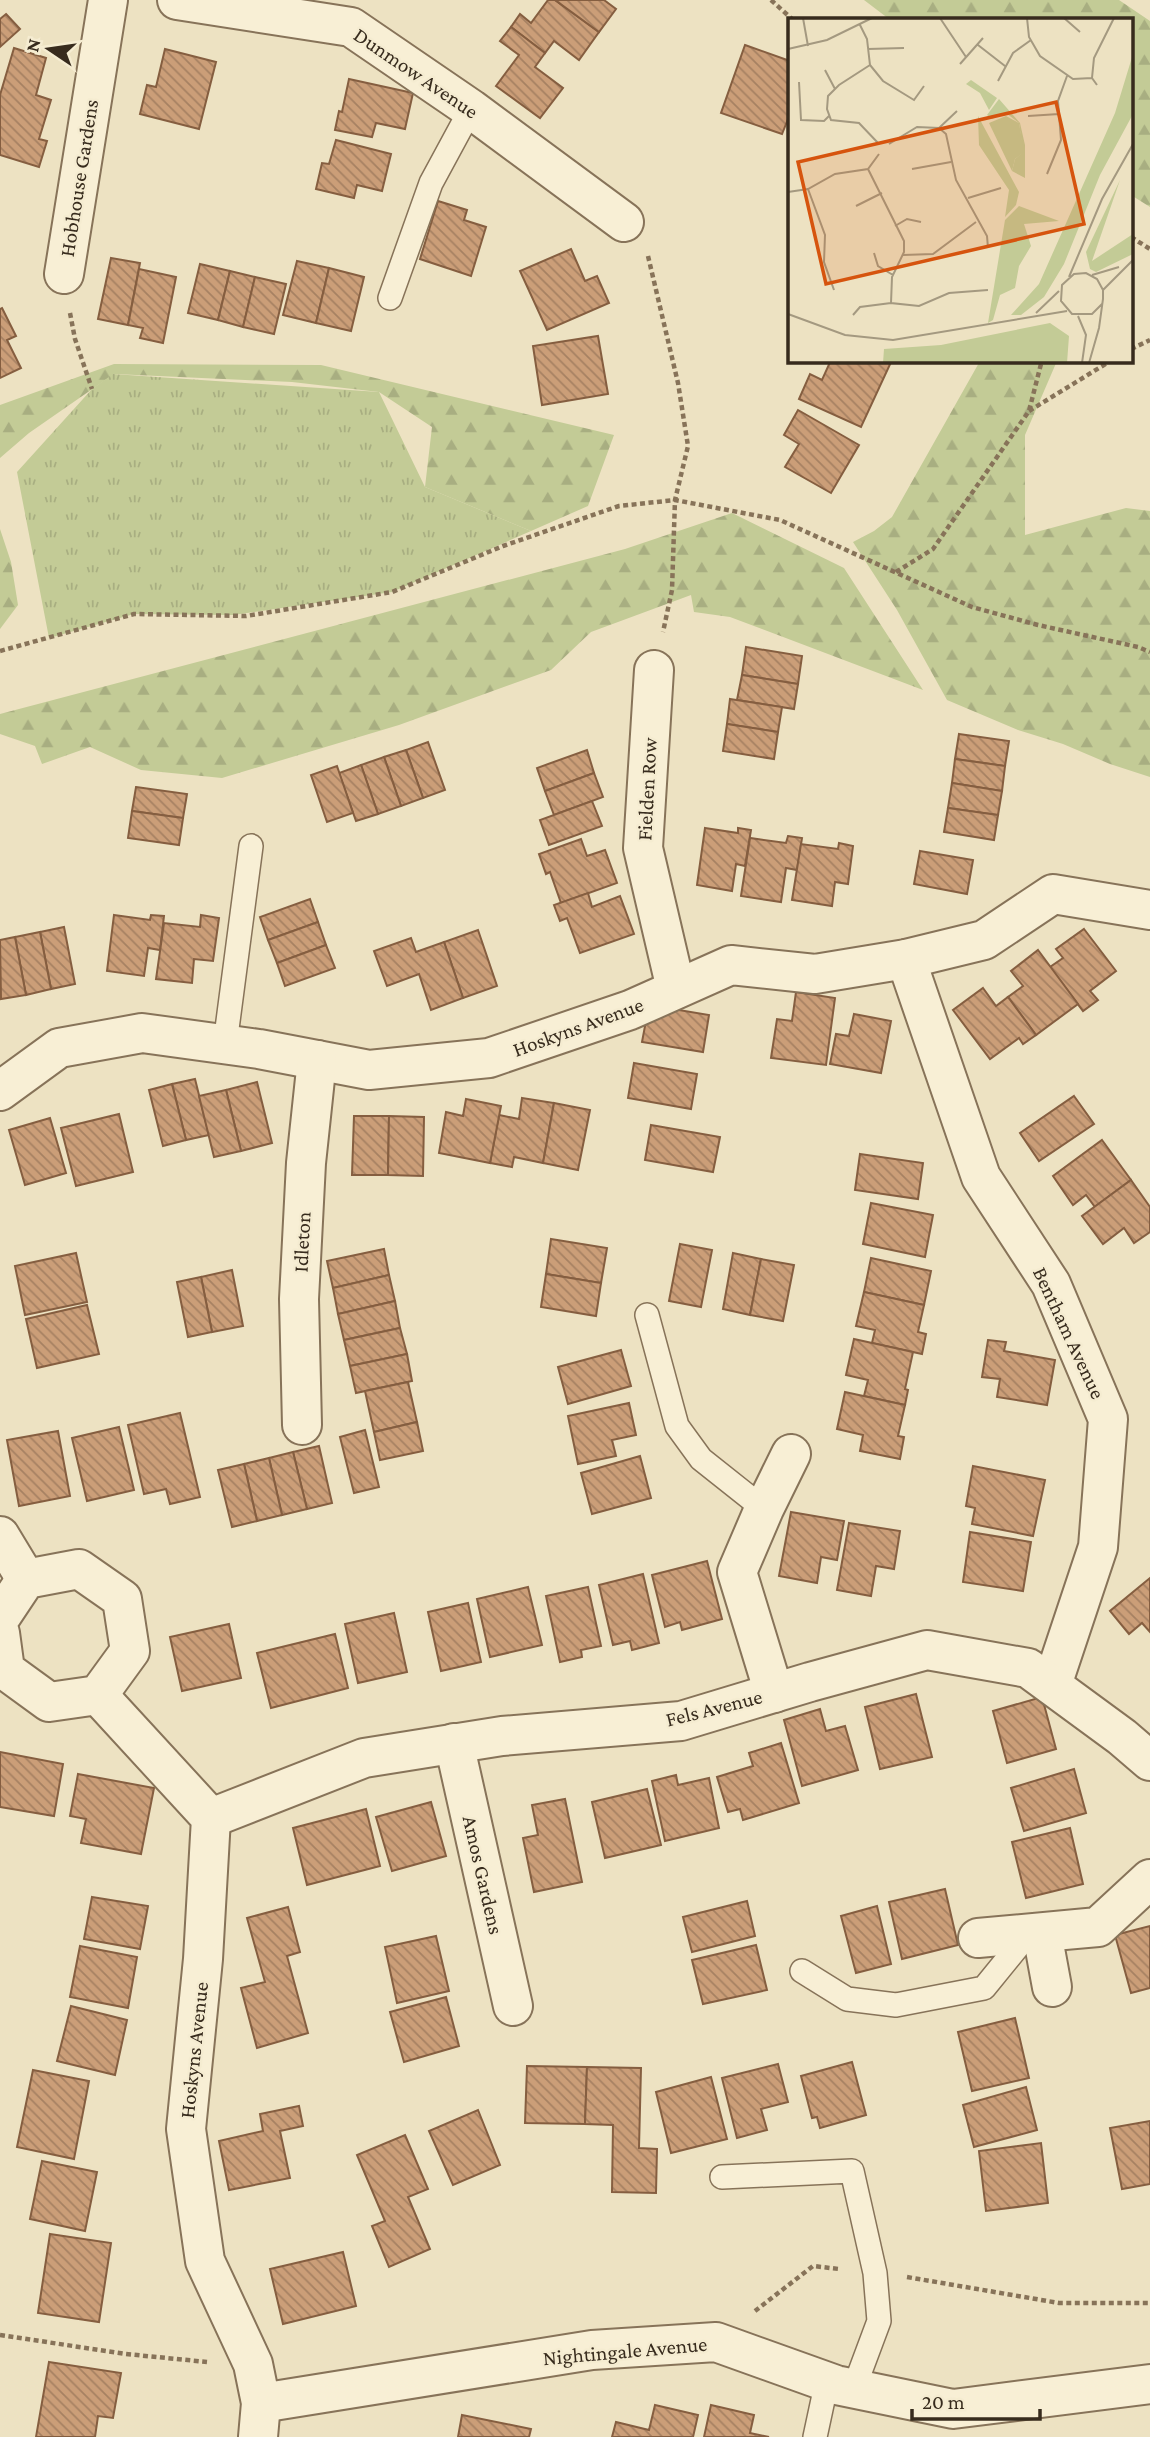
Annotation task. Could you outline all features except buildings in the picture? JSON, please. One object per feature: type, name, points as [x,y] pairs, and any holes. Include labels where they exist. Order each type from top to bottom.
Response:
[{"type":"street","name":"Hobhouse Gardens","points":[[64,274],[108,0]]},
{"type":"street","name":"Dunmow Avenue","points":[[177,0],[253,6],[351,27],[471,109],[624,222]]},
{"type":"street","name":"Fielden Row","points":[[654,670],[643,848],[676,989]]},
{"type":"street","name":"Hoskyns Avenue","points":[[0,1091],[59,1048],[142,1032],[369,1070],[489,1058],[630,1010],[731,965],[815,974],[906,959],[984,940],[1053,894],[1150,910]]},
{"type":"street","name":"Bentham Avenue","points":[[906,959],[981,1177],[1051,1284],[1108,1419],[1098,1547],[1052,1685]]},
{"type":"street","name":"Idleton","points":[[302,1425],[299,1299],[306,1163],[317,1060]]},
{"type":"street","points":[[774,1693],[737,1572],[791,1454]]},
{"type":"street","points":[[0,1536],[26,1579]]},
{"type":"street","points":[[0,1618],[26,1579],[79,1569],[122,1600],[130,1651],[98,1695],[49,1702],[2,1659]]},
{"type":"street","name":"Fels Avenue","points":[[211,1818],[364,1758],[502,1736],[681,1721],[927,1650],[1028,1668],[1122,1737],[1150,1761]]},
{"type":"street","points":[[98,1695],[211,1818]]},
{"type":"street","name":"Amos Gardens","points":[[454,1743],[513,2006]]},
{"type":"street","name":"Hoskyns Avenue","points":[[211,1818],[203,1959],[186,2129],[205,2261],[253,2364],[260,2420]]},
{"type":"street","points":[[978,1938],[1098,1927],[1150,1879]]},
{"type":"street","points":[[1035,1933],[1052,1987]]},
{"type":"street","name":"Nightingale Avenue","points":[[260,2420],[592,2350],[716,2342],[841,2385],[953,2409],[1150,2384]]},
{"type":"lane","points":[[390,298],[431,183],[471,109]]},
{"type":"lane","points":[[225,1044],[251,846]]},
{"type":"lane","points":[[647,1315],[677,1426],[701,1459],[764,1509]]},
{"type":"lane","points":[[802,1971],[847,1999],[896,2005],[984,1988],[1035,1933]]},
{"type":"lane","points":[[722,2177],[852,2171],[875,2273],[879,2321],[841,2385],[816,2437]]},
{"type":"path","points":[[771,0],[791,18]]},
{"type":"path","points":[[624,222],[643,240],[678,383],[688,446],[676,500],[672,590],[654,670]]},
{"type":"path","points":[[1132,238],[1150,249]]},
{"type":"path","points":[[64,274],[75,339],[92,389]]},
{"type":"path","points":[[1132,349],[1150,340]]},
{"type":"path","points":[[897,572],[933,549],[1028,411],[1041,362]]},
{"type":"path","points":[[1028,411],[1109,362]]},
{"type":"path","points":[[0,651],[134,614],[246,616],[392,592],[503,546],[619,506],[676,500],[780,520],[972,607],[1038,625],[1139,647],[1150,652]]},
{"type":"path","points":[[716,2342],[813,2266],[875,2273],[1059,2303],[1150,2303]]},
{"type":"path","points":[[0,2335],[172,2359],[253,2364]]},
{"type":"green space","points":[[864,0],[1119,0],[1150,21],[1150,207],[1132,196],[1132,18],[888,18]]},
{"type":"green space","points":[[979,362],[1057,362],[1025,435],[1025,535],[1126,508],[1150,511],[1150,777],[1018,730],[947,700],[897,610],[853,542],[892,517]]},
{"type":"green space","points":[[114,364],[321,365],[614,435],[588,506],[531,531],[425,487],[432,427],[379,392],[292,382],[114,374],[29,433],[0,458],[0,405]]},
{"type":"green space","points":[[113,374],[379,392],[425,487],[531,531],[392,592],[233,615],[134,614],[49,638],[17,472],[92,389]]},
{"type":"green space","points":[[732,513],[844,568],[923,690],[730,617],[694,612],[691,595],[591,632],[551,670],[399,725],[222,778],[141,770],[90,747],[42,764],[35,746],[0,734],[0,714],[625,549]]},
{"type":"green space","points":[[0,529],[11,562],[18,605],[0,629]]}]
